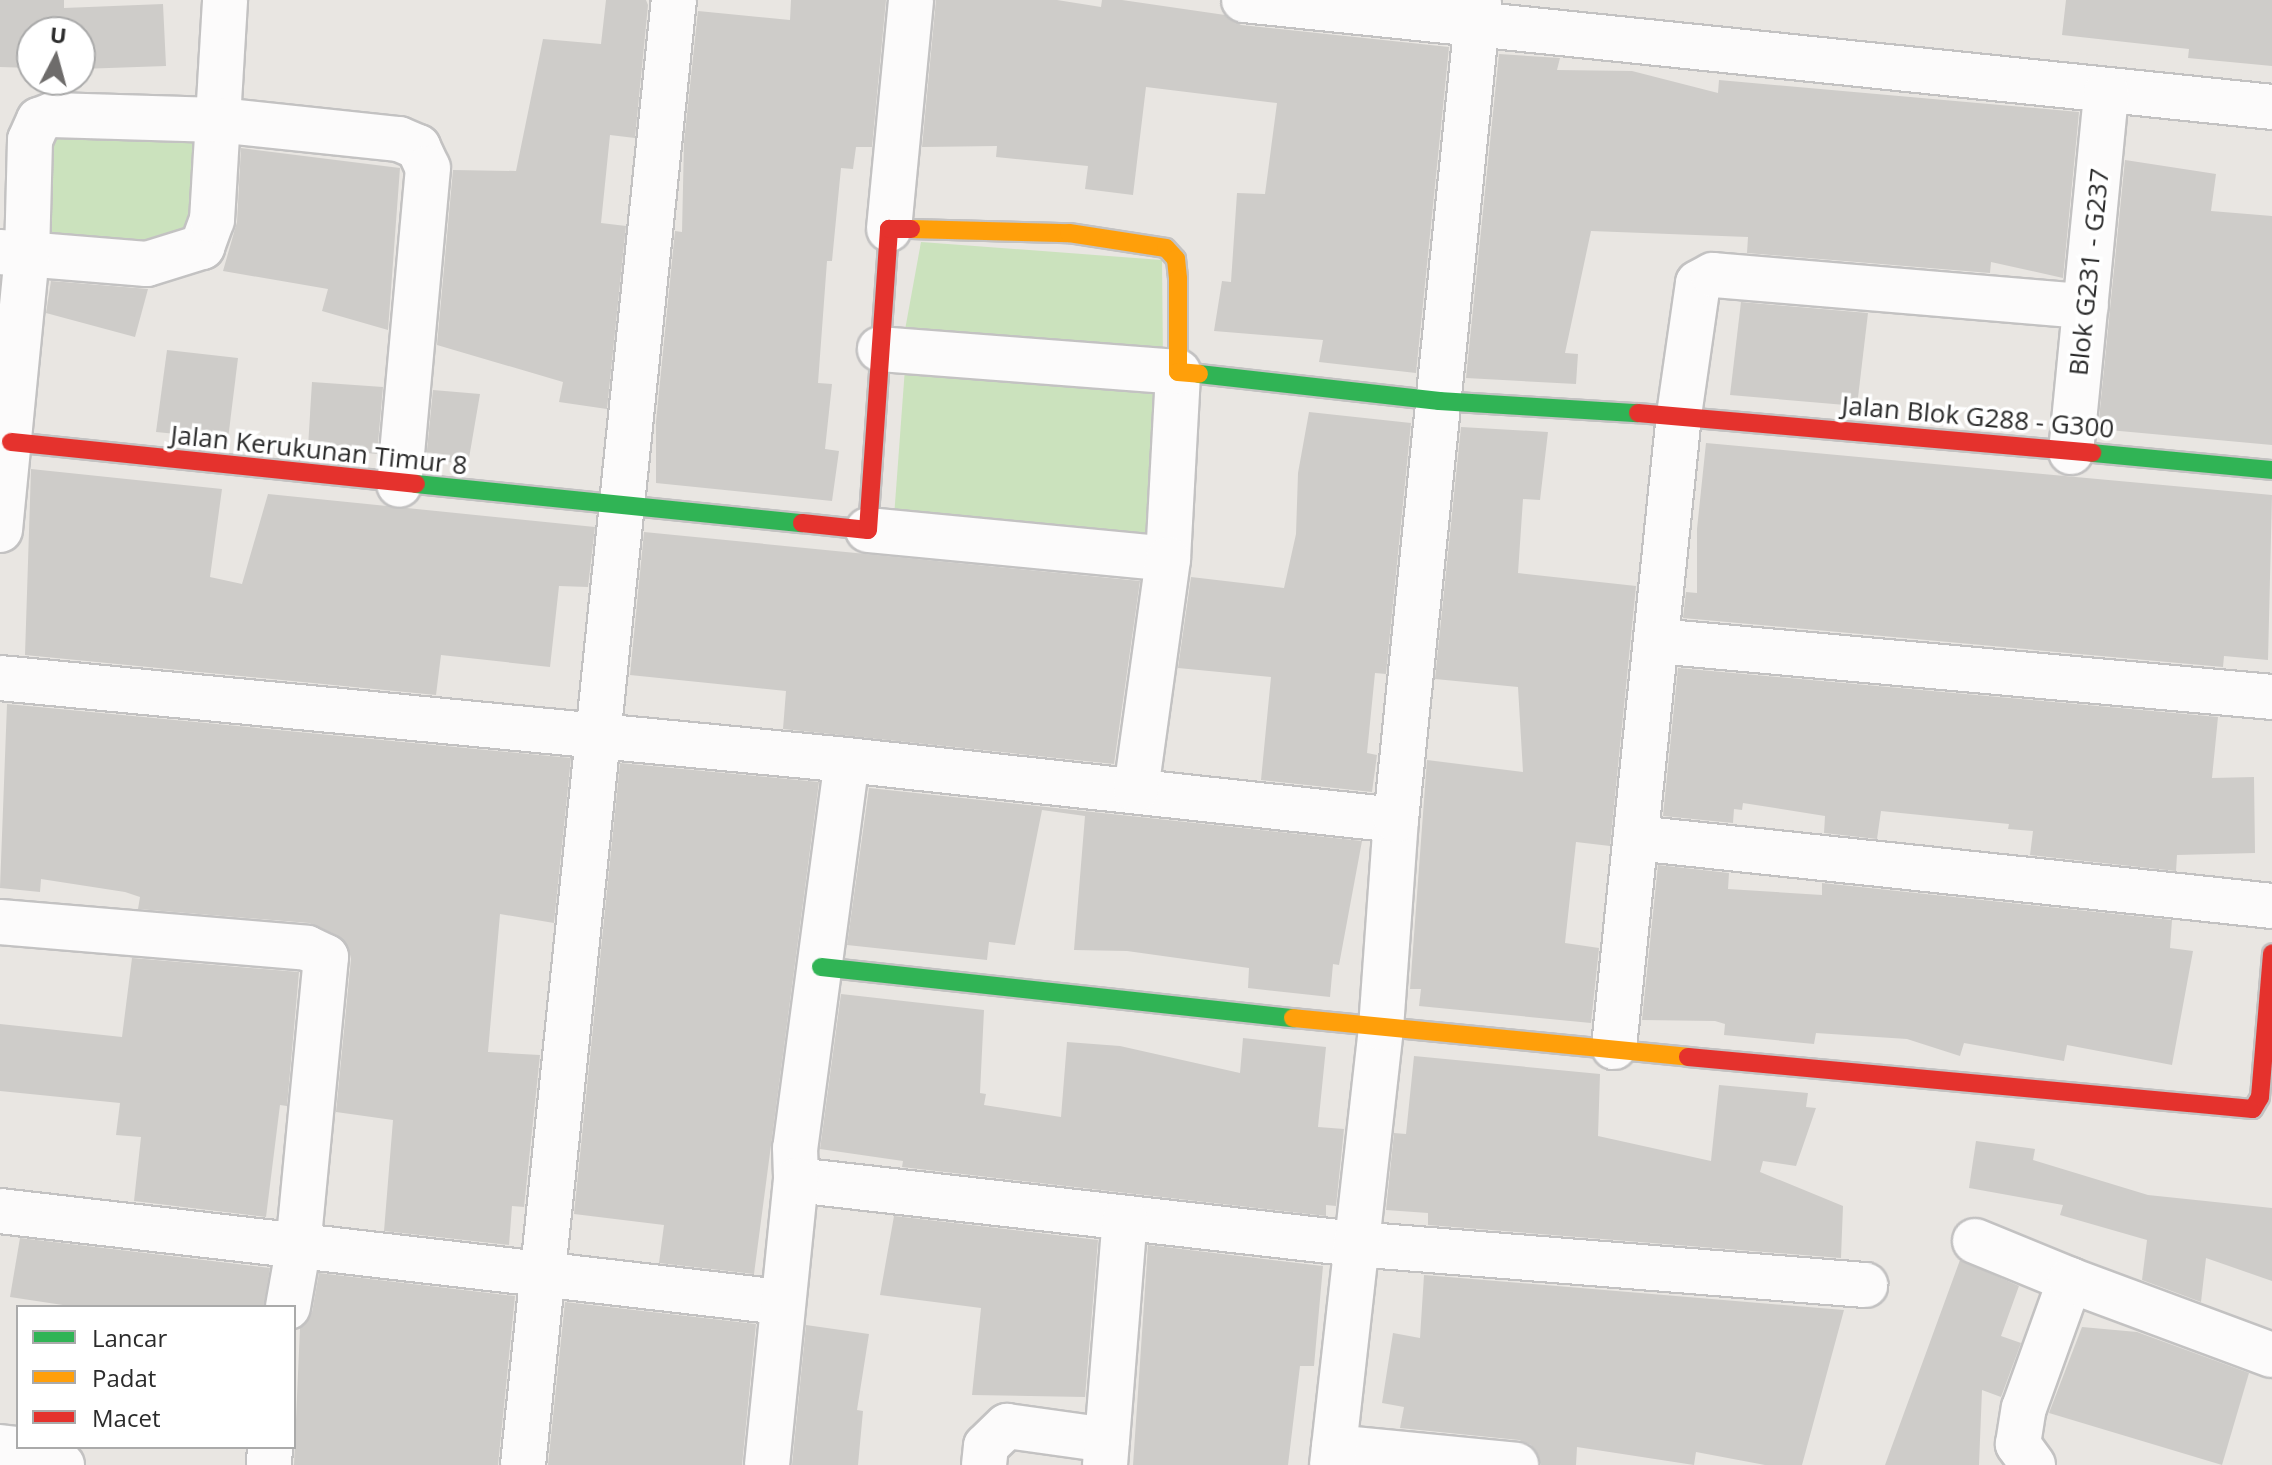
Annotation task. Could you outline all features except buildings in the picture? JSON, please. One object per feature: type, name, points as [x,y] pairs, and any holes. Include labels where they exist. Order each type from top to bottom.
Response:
[{"type":"street","points":[[14,253],[147,264],[202,247],[212,220],[225,0]]},
{"type":"street","points":[[523,1465],[539,1274],[599,736],[674,0]]},
{"type":"street","points":[[911,0],[889,229],[868,530],[1168,559]]},
{"type":"street","points":[[1244,0],[1477,14],[2106,92],[2272,107]]},
{"type":"street","points":[[1477,14],[1396,820],[1381,1028],[1333,1456],[1516,1465]]},
{"type":"street","name":"Blok G231 - G237","points":[[2071,452],[2106,92]]},
{"type":"street","points":[[0,530],[11,442],[14,253],[30,140],[39,120],[52,115],[218,120],[399,139],[418,147],[425,158],[399,485]]},
{"type":"street","points":[[889,229],[1069,233],[1166,248],[1176,259],[1178,372],[1168,559],[1136,790]]},
{"type":"street","points":[[1614,1047],[1679,415],[1693,299],[1698,283],[1713,275],[2086,306]]},
{"type":"street","points":[[880,349],[1178,372]]},
{"type":"street","name":"Jalan Blok G288 - G300","points":[[1178,372],[1439,401],[1679,415],[2272,470]]},
{"type":"street","name":"Jalan Kerukunan Timur 8","points":[[11,442],[621,508],[868,530]]},
{"type":"street","points":[[1656,641],[2272,697]]},
{"type":"street","points":[[0,678],[847,760],[1396,820]]},
{"type":"street","points":[[767,1465],[781,1302],[796,1180],[795,1148],[847,760]]},
{"type":"street","points":[[1636,838],[2272,906]]},
{"type":"street","points":[[0,922],[307,948],[326,957],[298,1250],[288,1305]]},
{"type":"street","points":[[821,967],[1381,1028],[1614,1047],[2253,1109],[2263,1075],[2272,953]]},
{"type":"street","points":[[796,1180],[1355,1244],[1865,1285]]},
{"type":"street","points":[[0,1211],[298,1250],[781,1302]]},
{"type":"street","points":[[984,1465],[986,1446],[1007,1426],[1106,1452],[1125,1219]]},
{"type":"street","points":[[1975,1241],[2272,1355]]},
{"type":"street","points":[[2033,1465],[2018,1444],[2024,1408],[2070,1280]]},
{"type":"street","points":[[17,1449],[50,1453],[62,1465]]},
{"type":"green space","points":[[206,128],[199,235],[170,252],[38,247],[43,130]]},
{"type":"green space","points":[[921,242],[1162,260],[1163,363],[903,341]]},
{"type":"green space","points":[[905,368],[1164,385],[1157,542],[894,517]]},
{"type":"traffic: fast","points":[[1199,374],[1439,401],[1638,413]]},
{"type":"traffic: fast","points":[[2092,453],[2272,470]]},
{"type":"traffic: fast","points":[[416,484],[802,523]]},
{"type":"traffic: fast","points":[[821,967],[1293,1018]]},
{"type":"traffic: slow","points":[[911,229],[1069,233],[1166,248],[1176,259],[1178,279],[1178,372],[1199,374]]},
{"type":"traffic: slow","points":[[1293,1018],[1688,1057]]},
{"type":"traffic: jam","points":[[802,523],[868,530],[889,229],[911,229]]},
{"type":"traffic: jam","points":[[1638,413],[2092,453]]},
{"type":"traffic: jam","points":[[11,442],[416,484]]},
{"type":"traffic: jam","points":[[1688,1057],[2253,1109],[2260,1097],[2272,953]]}]
